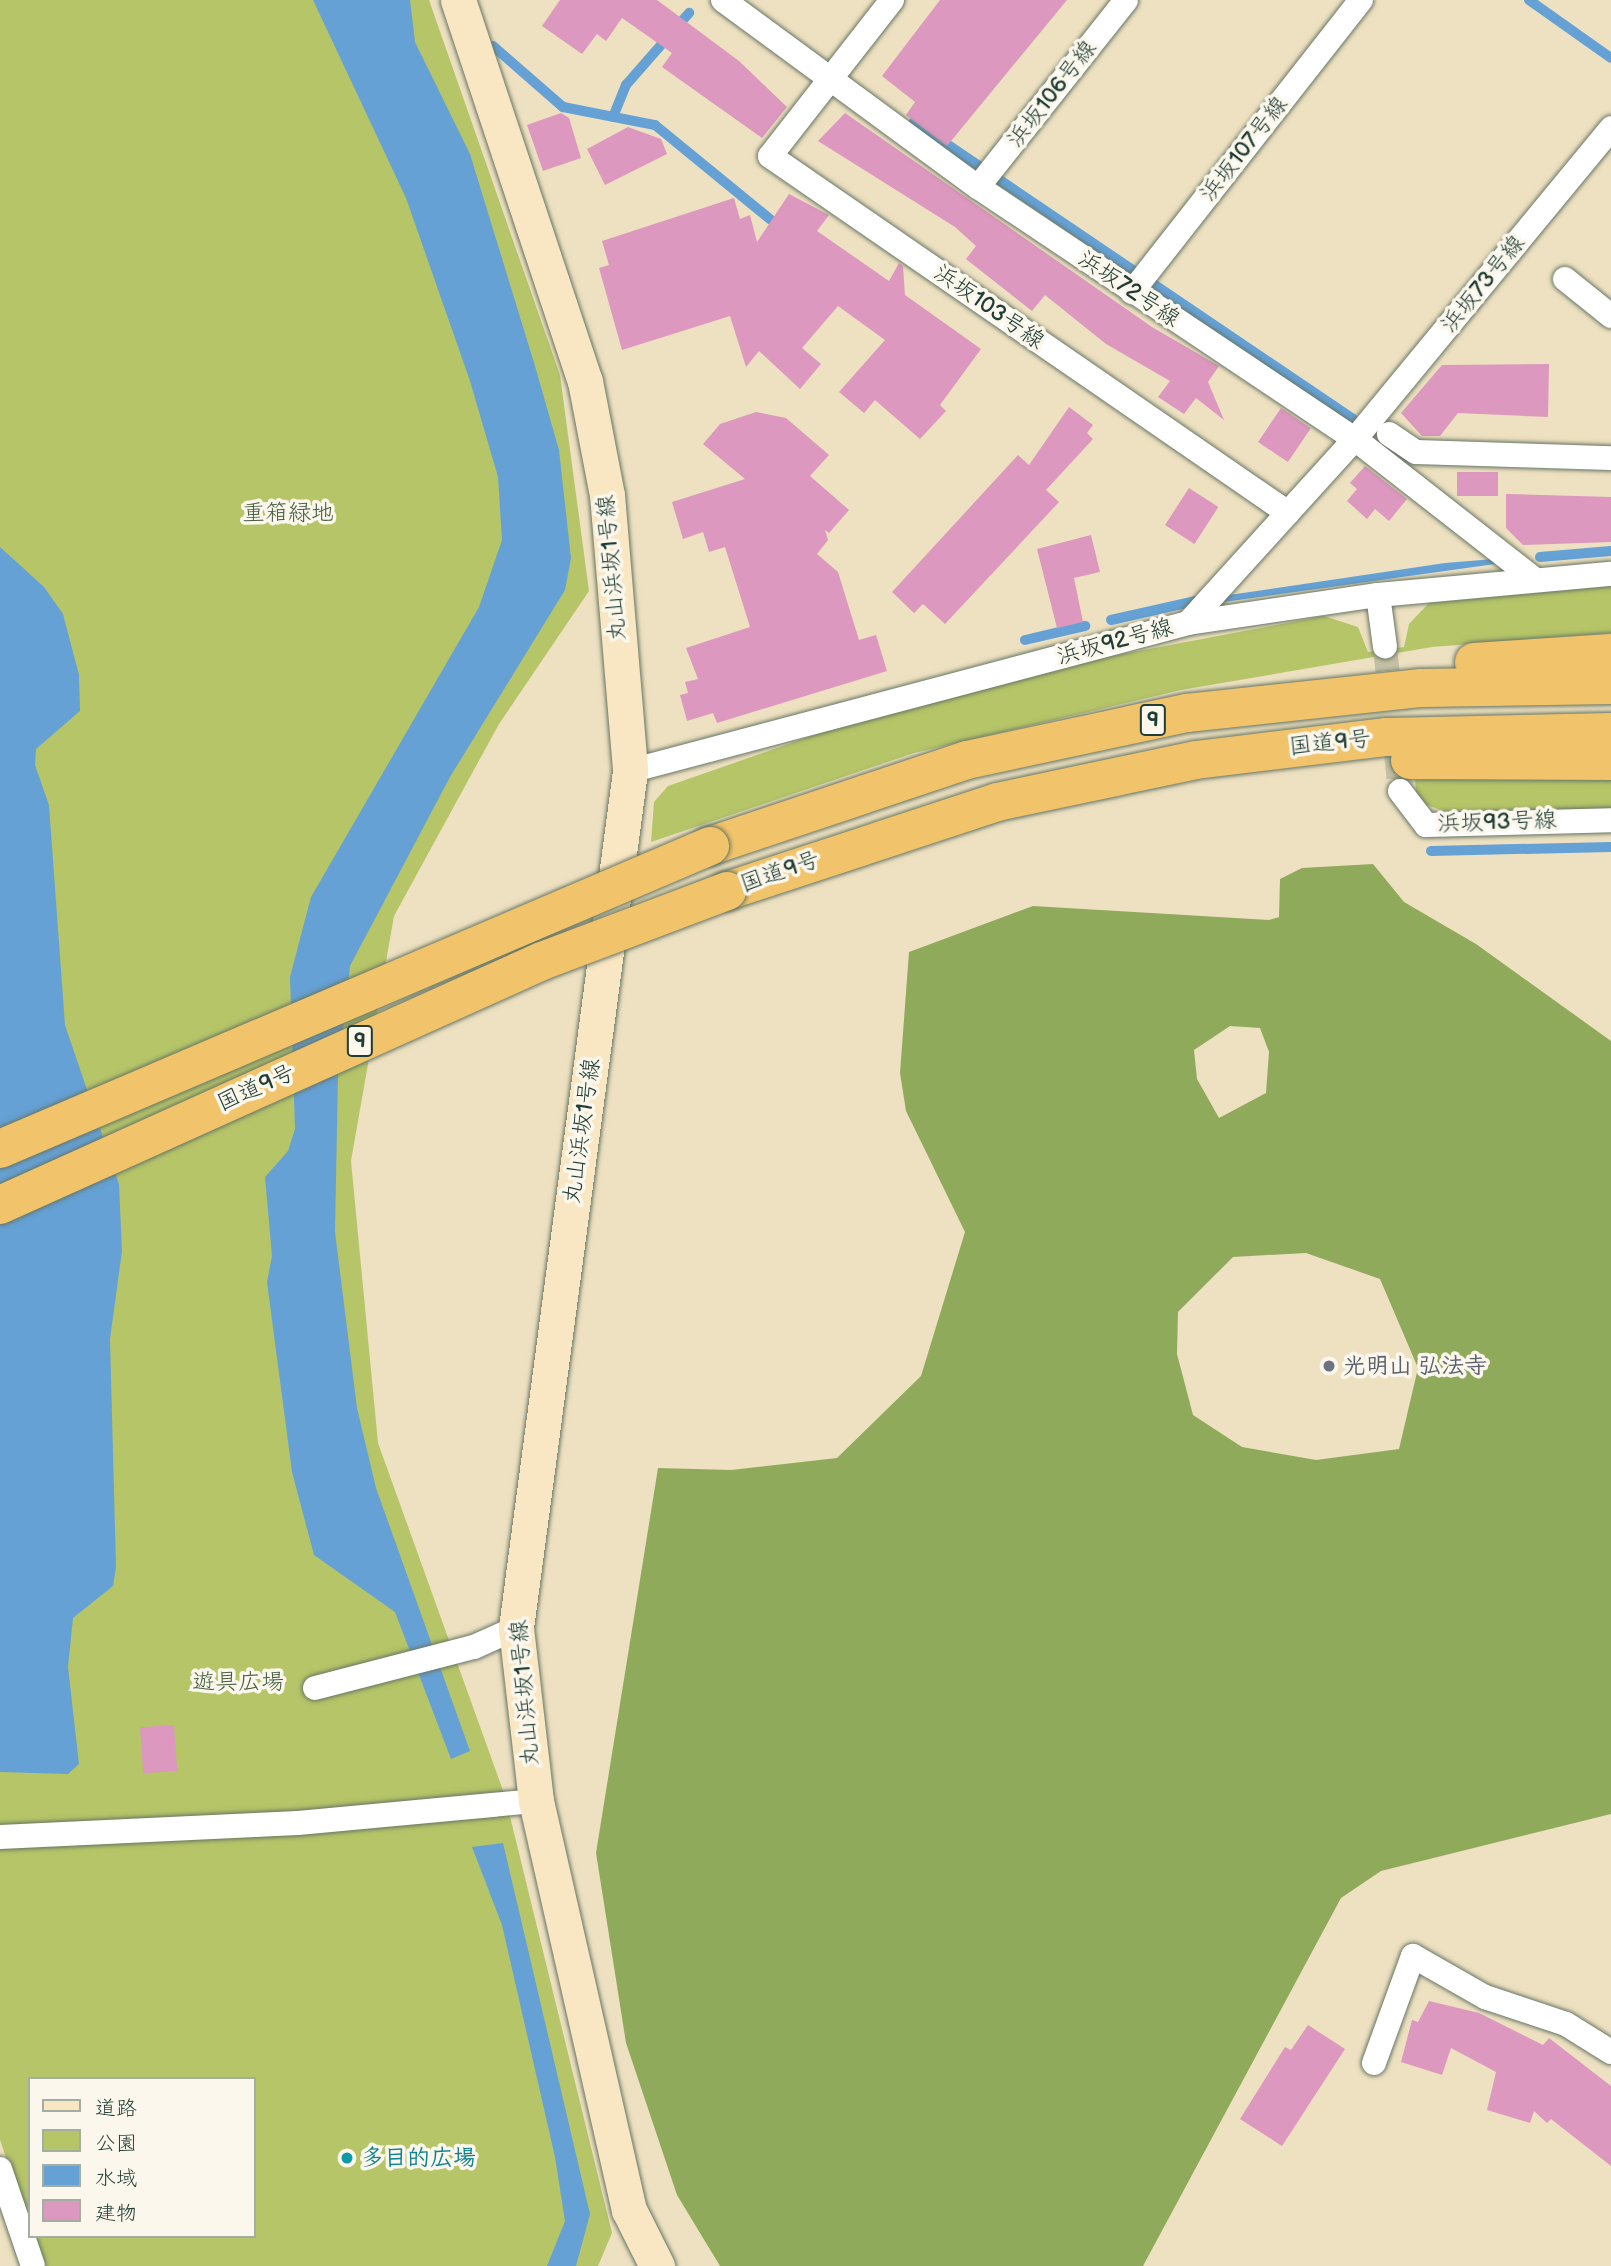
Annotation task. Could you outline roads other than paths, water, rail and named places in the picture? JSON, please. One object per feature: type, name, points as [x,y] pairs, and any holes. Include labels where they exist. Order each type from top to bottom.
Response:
[{"type":"highway","points":[[1187,713],[1370,675],[1611,653]]},
{"type":"highway","name":"国道9号","points":[[0,1149],[710,846],[967,760],[1187,713],[1422,688],[1611,685]]},
{"type":"highway","name":"国道9号","points":[[0,1205],[542,961],[727,891],[974,808],[1196,760],[1387,737],[1611,732]]},
{"type":"highway","points":[[1196,760],[1611,761]]},
{"type":"street","name":"丸山浜坂1号線","points":[[458,0],[584,381],[607,495],[630,771],[516,1628],[536,1801],[629,2210],[657,2266]]},
{"type":"street","name":"浜坂72号線","points":[[723,0],[978,187],[1355,439],[1533,578]]},
{"type":"street","points":[[829,80],[892,0]]},
{"type":"street","name":"浜坂106号線","points":[[978,187],[1126,0]]},
{"type":"street","name":"浜坂107号線","points":[[1132,292],[1355,2]]},
{"type":"street","name":"浜坂103号線","points":[[829,80],[770,156],[1288,513]]},
{"type":"street","name":"浜坂73号線","points":[[1188,623],[1355,439],[1611,128]]},
{"type":"street","points":[[1565,279],[1611,316]]},
{"type":"street","points":[[1389,434],[1416,452],[1611,458]]},
{"type":"street","name":"浜坂92号線","points":[[630,771],[1188,623],[1378,595],[1533,578],[1611,574]]},
{"type":"street","points":[[1378,595],[1385,647]]},
{"type":"street","name":"浜坂93号線","points":[[1400,791],[1426,825],[1611,820]]},
{"type":"street","points":[[315,1688],[474,1647],[516,1628]]},
{"type":"street","points":[[0,1837],[284,1824],[536,1801]]},
{"type":"street","points":[[1374,2063],[1413,1956],[1485,1997],[1566,2024],[1611,2052]]},
{"type":"street","points":[[0,2169],[33,2266]]},
{"type":"water","points":[[313,0],[410,0],[415,42],[470,154],[535,366],[559,450],[571,558],[565,590],[450,777],[350,966],[338,1074],[335,1232],[357,1408],[376,1488],[470,1751],[451,1759],[395,1612],[314,1555],[292,1472],[267,1282],[272,1256],[265,1177],[288,1151],[295,1129],[290,977],[311,897],[479,607],[502,540],[498,477],[470,381],[406,198]]},
{"type":"water","points":[[1353,454],[1229,595],[1445,563],[1494,559],[1495,564],[1224,602],[1223,594]]},
{"type":"water","points":[[0,547],[44,587],[63,614],[79,675],[80,711],[36,749],[35,765],[49,805],[65,1025],[119,1184],[122,1251],[110,1339],[116,1567],[113,1586],[73,1618],[68,1667],[79,1764],[68,1774],[0,1772]]},
{"type":"water","points":[[503,1843],[590,2214],[576,2266],[547,2266],[565,2221],[555,2157],[502,1925],[472,1847]]},
{"type":"waterway","points":[[1529,0],[1611,58]]},
{"type":"waterway","points":[[613,117],[626,85],[689,13]]},
{"type":"waterway","points":[[493,46],[563,107],[655,125],[770,219]]},
{"type":"waterway","points":[[914,122],[1353,419]]},
{"type":"waterway","points":[[1540,557],[1611,551]]},
{"type":"waterway","points":[[1111,620],[1195,601]]},
{"type":"waterway","points":[[1025,640],[1085,626]]},
{"type":"waterway","points":[[1431,851],[1611,847]]},
{"type":"tunnel","points":[[1385,647],[1400,791]]},
{"type":"place","name":"光明山 弘法寺","points":[[1329,1366]]},
{"type":"place","name":"多目的広場","points":[[347,2158]]},
{"type":"park label","name":"重箱緑地","points":[[288,513]]},
{"type":"park label","name":"遊具広場","points":[[238,1682]]}]
